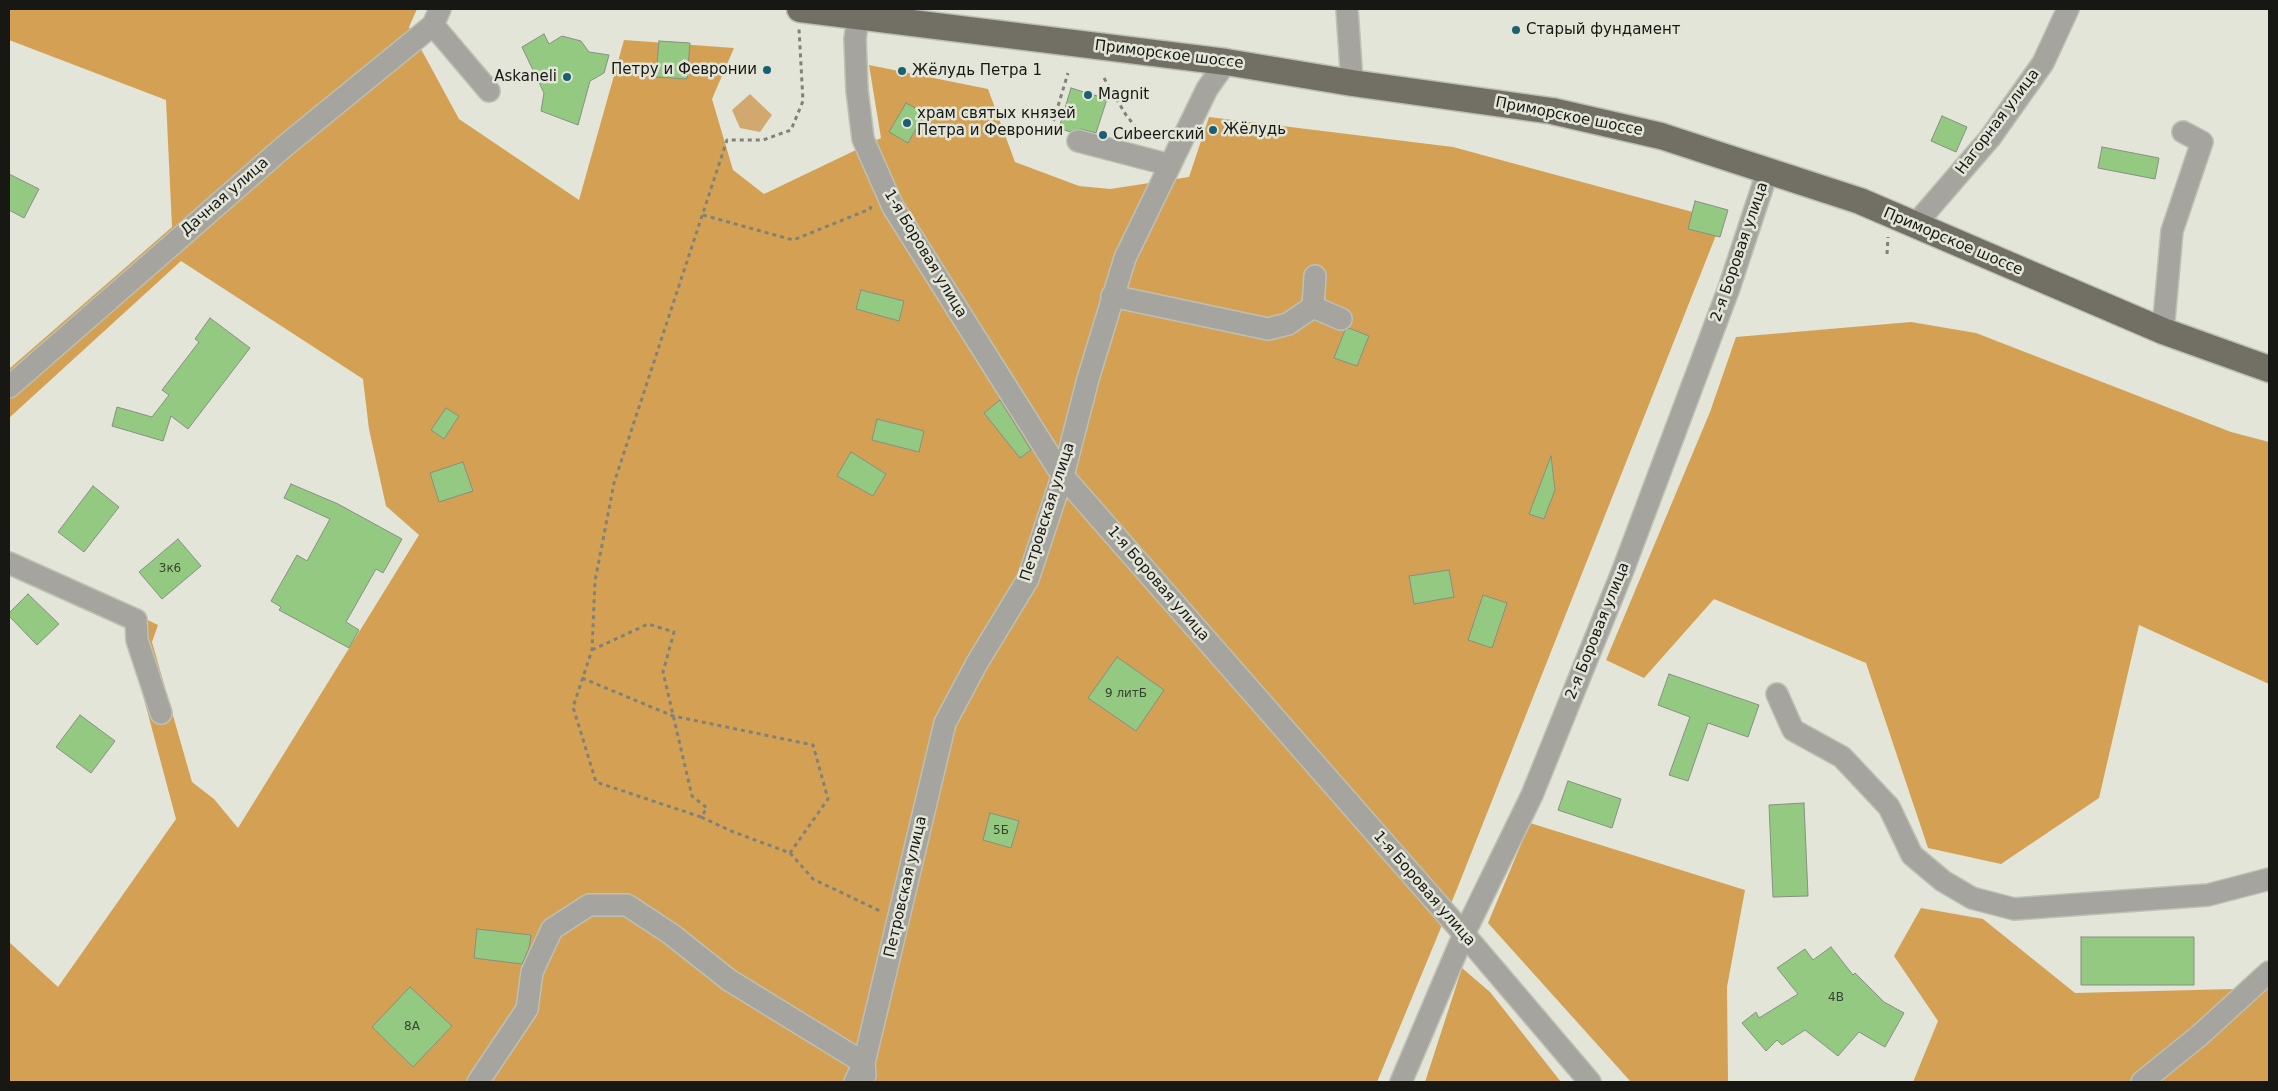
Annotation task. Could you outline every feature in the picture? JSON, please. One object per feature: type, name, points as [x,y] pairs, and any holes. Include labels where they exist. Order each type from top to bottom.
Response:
[{"type":"main road","name":"Приморское шоссе","points":[[800,19],[858,13],[1226,62],[1352,83],[1552,111],[1661,136],[1860,201],[1914,226],[2162,331],[2269,369]]},
{"type":"street","points":[[1347,9],[1352,83]]},
{"type":"street","name":"Нагорная улица","points":[[1914,226],[1990,138],[2043,63],[2068,9]]},
{"type":"street","name":"1-я Боровая улица","points":[[858,13],[855,39],[856,90],[862,139],[893,207],[1062,475],[1464,934],[1590,1082]]},
{"type":"street","points":[[436,17],[489,91]]},
{"type":"street","name":"Дачная улица","points":[[9,387],[436,17]]},
{"type":"street","name":"Петровская улица","points":[[855,1082],[865,1073],[898,920],[945,723],[977,663],[1028,579],[1062,475],[1112,296],[1125,258],[1208,89],[1226,62]]},
{"type":"street","points":[[2162,331],[2172,231],[2202,142],[2183,132]]},
{"type":"street","points":[[1078,141],[1170,165]]},
{"type":"street","name":"2-я Боровая улица","points":[[1402,1082],[1464,934],[1532,795],[1623,570],[1729,288],[1768,170]]},
{"type":"street","points":[[1313,307],[1315,276]]},
{"type":"street","points":[[1112,296],[1268,329],[1288,324],[1313,307]]},
{"type":"street","points":[[1313,307],[1341,319]]},
{"type":"street","points":[[9,563],[136,620],[137,640],[161,713]]},
{"type":"street","points":[[1777,694],[1793,730],[1842,757],[1889,807],[1912,855],[1943,881],[1972,898],[2014,909],[2208,895],[2269,879]]},
{"type":"street","points":[[478,1082],[527,1009],[532,972],[552,929],[589,905],[627,905],[671,934],[729,980],[865,1073]]},
{"type":"street","points":[[2142,1082],[2200,1035],[2269,972]]},
{"type":"path","points":[[800,19],[802,102],[791,130],[763,140],[727,140],[614,483],[595,581],[592,650],[573,707],[596,782],[701,817],[731,831],[790,853],[813,879],[898,920]]},
{"type":"path","points":[[1068,73],[1052,126],[1078,141]]},
{"type":"path","points":[[1104,78],[1126,115],[1154,149],[1148,158]]},
{"type":"path","points":[[703,215],[793,240],[870,209],[882,182]]},
{"type":"path","points":[[592,650],[648,624],[674,632],[663,672],[692,796],[707,808],[701,817]]},
{"type":"path","points":[[582,678],[673,716],[813,745],[828,799],[790,853]]},
{"type":"shaded area","points":[[9,9],[417,9],[409,27],[459,119],[579,200],[624,40],[734,48],[712,99],[733,170],[764,194],[881,138],[869,65],[988,89],[1015,162],[1079,186],[1110,189],[1189,177],[1209,117],[1453,147],[1722,220],[1457,889],[1377,1082],[9,1082],[9,942],[58,987],[176,819],[125,628],[9,575],[9,553],[158,625],[152,642],[192,782],[214,799],[238,828],[419,535],[386,506],[369,429],[363,379],[181,261],[9,418],[9,369],[172,227],[166,100],[9,40]]},
{"type":"shaded area","points":[[750,94],[772,115],[760,132],[740,128],[732,110]]},
{"type":"shaded area","points":[[1911,322],[1976,333],[2231,432],[2269,442],[2269,684],[2139,625],[2099,798],[2001,864],[1928,848],[1866,663],[1714,599],[1644,678],[1606,660],[1710,412],[1736,337]]},
{"type":"shaded area","points":[[1530,823],[1745,890],[1727,987],[1728,1082],[1631,1082],[1488,923]]},
{"type":"shaded area","points":[[1921,908],[1983,919],[2075,993],[2234,989],[2269,968],[2269,1082],[1913,1082],[1938,1021],[1894,956]]},
{"type":"shaded area","points":[[1462,968],[1490,992],[1561,1082],[1425,1082]]},
{"type":"building","name":"Askaneli","points":[[544,34],[549,44],[562,36],[581,41],[589,52],[609,55],[604,73],[590,81],[578,125],[541,111],[544,93],[522,47]]},
{"type":"building","points":[[659,41],[690,43],[687,79],[656,77]]},
{"type":"building","points":[[1071,88],[1107,99],[1096,133],[1081,129],[1070,132],[1059,128]]},
{"type":"building","name":"храм святых князей Петра и Февронии","points":[[906,103],[925,113],[908,143],[889,132]]},
{"type":"building","points":[[1942,116],[1967,127],[1956,152],[1931,141]]},
{"type":"building","points":[[2102,147],[2159,158],[2155,179],[2098,168]]},
{"type":"building","points":[[9,174],[39,189],[24,218],[9,210]]},
{"type":"building","points":[[1695,201],[1728,210],[1720,237],[1688,229]]},
{"type":"building","points":[[861,290],[904,301],[899,321],[856,309]]},
{"type":"building","points":[[210,318],[250,348],[188,429],[171,416],[163,441],[112,426],[117,407],[152,417],[169,395],[162,390],[199,342],[195,339]]},
{"type":"building","points":[[1349,328],[1369,336],[1357,366],[1334,358],[1345,330]]},
{"type":"building","points":[[1000,400],[1031,450],[1020,458],[984,413]]},
{"type":"building","points":[[446,408],[459,416],[444,439],[431,430]]},
{"type":"building","points":[[877,419],[924,431],[919,452],[872,440]]},
{"type":"building","points":[[851,452],[886,474],[873,496],[837,476]]},
{"type":"building","points":[[1551,456],[1555,490],[1544,519],[1529,514]]},
{"type":"building","points":[[463,462],[473,491],[439,502],[430,473]]},
{"type":"building","points":[[291,484],[338,504],[402,539],[383,573],[376,569],[346,622],[359,630],[349,648],[279,610],[281,607],[271,601],[297,555],[307,561],[330,519],[284,498]]},
{"type":"building","points":[[93,486],[119,507],[84,552],[58,532]]},
{"type":"building","points":[[178,539],[201,566],[162,599],[139,572]]},
{"type":"building","points":[[1449,570],[1454,597],[1414,604],[1409,576]]},
{"type":"building","points":[[28,594],[59,624],[37,645],[9,616],[9,613]]},
{"type":"building","points":[[1483,595],[1507,603],[1492,648],[1468,640]]},
{"type":"building","points":[[1117,657],[1164,690],[1136,731],[1088,698]]},
{"type":"building","points":[[1669,674],[1759,705],[1748,737],[1708,723],[1688,781],[1669,775],[1690,717],[1658,705]]},
{"type":"building","points":[[80,715],[115,741],[91,773],[56,747]]},
{"type":"building","points":[[1568,781],[1621,799],[1612,828],[1558,810]]},
{"type":"building","points":[[1804,803],[1808,896],[1773,897],[1769,805]]},
{"type":"building","points":[[990,813],[1019,821],[1011,848],[983,840]]},
{"type":"building","points":[[477,929],[531,935],[529,948],[522,964],[474,958]]},
{"type":"building","points":[[2081,937],[2194,937],[2194,985],[2081,985]]},
{"type":"building","points":[[1831,947],[1853,975],[1855,973],[1884,1002],[1904,1013],[1885,1047],[1859,1032],[1838,1056],[1805,1030],[1782,1045],[1777,1040],[1766,1051],[1742,1023],[1756,1012],[1759,1018],[1798,994],[1777,968],[1805,949],[1813,960]]},
{"type":"building","points":[[410,987],[452,1026],[413,1067],[372,1027]]},
{"type":"place","name":"Старый фундамент","points":[[1516,30]]},
{"type":"place","name":"Петру и Февронии","points":[[767,70]]},
{"type":"place","name":"Жёлудь Петра 1","points":[[902,71]]},
{"type":"place","name":"Askaneli","points":[[567,77]]},
{"type":"place","name":"Magnit","points":[[1088,95]]},
{"type":"place","name":"храм святых князей Петра и Февронии","points":[[907,123]]},
{"type":"place","name":"Жёлудь","points":[[1213,130]]},
{"type":"place","name":"Сиbeerский","points":[[1103,135]]}]
